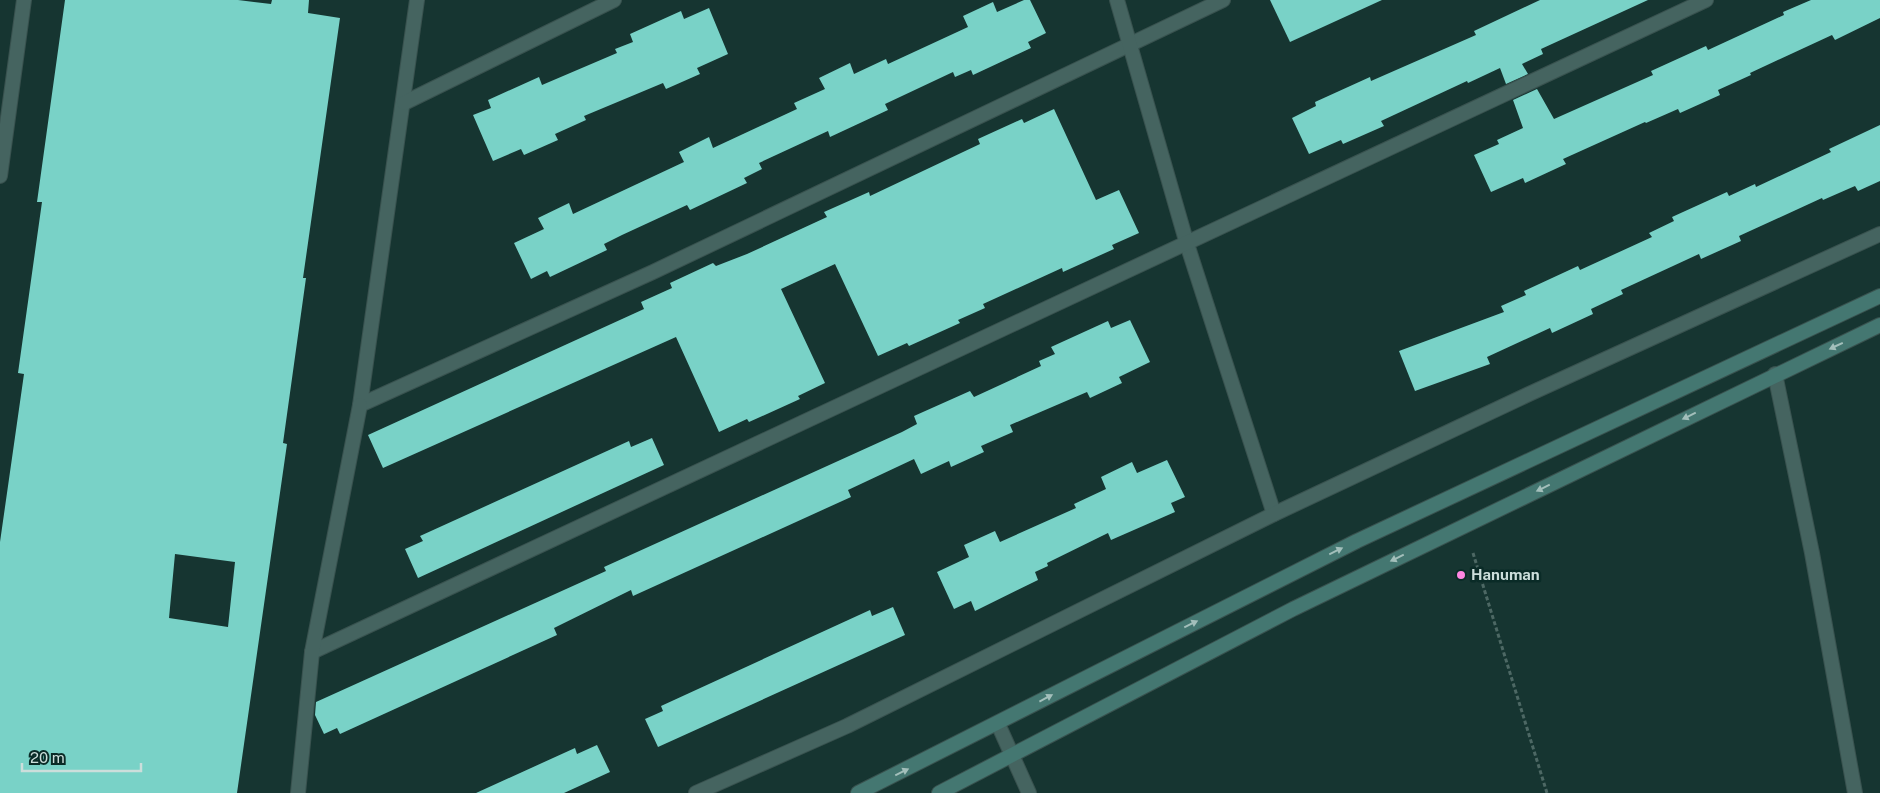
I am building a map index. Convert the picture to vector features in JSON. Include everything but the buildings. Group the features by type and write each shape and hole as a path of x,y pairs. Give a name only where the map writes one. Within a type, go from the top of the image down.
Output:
{"main road":[{"path":"858,793 1366,537 1880,296"},
{"path":"939,793 1284,613 1775,374 1880,325"}],"street":[{"path":"0,176 24,0"},
{"path":"298,793 312,652 360,405 417,0"},
{"path":"404,103 614,0"},
{"path":"1117,0 1187,244 1274,514"},
{"path":"360,405 653,272 1223,0"},
{"path":"312,652 1706,0"},
{"path":"696,793 847,726 1274,514 1529,394 1880,234"},
{"path":"1775,374 1812,553 1856,793"},
{"path":"998,724 1029,793"}],"path":[{"path":"1465,526 1547,793"}],"place":[{"name":"Hanuman","path":"1461,575"}]}
